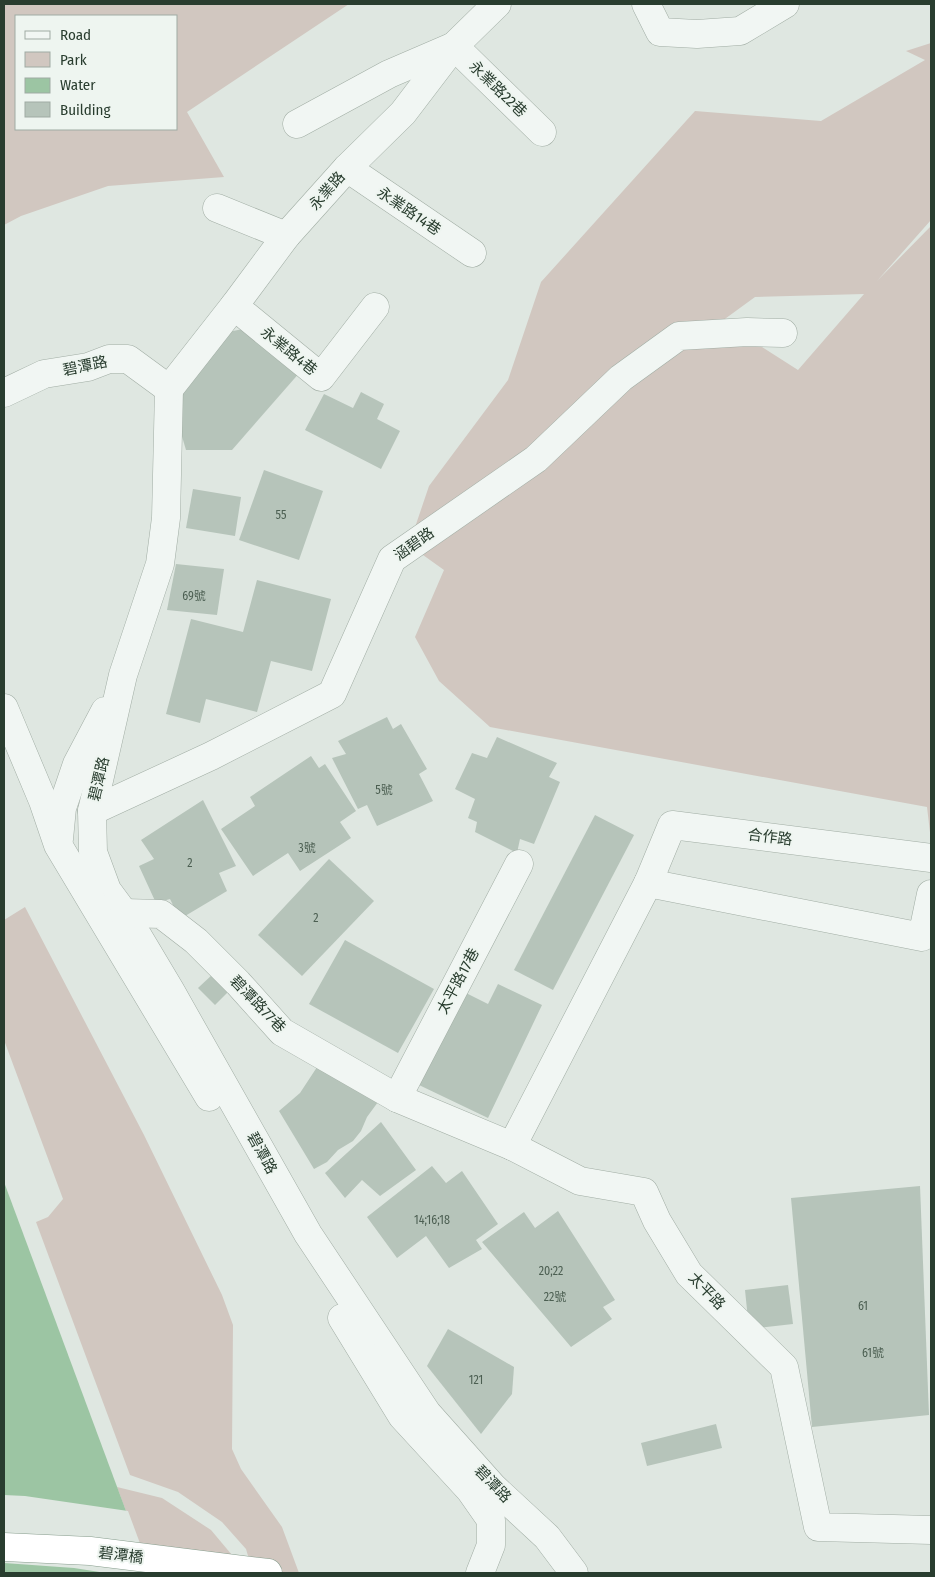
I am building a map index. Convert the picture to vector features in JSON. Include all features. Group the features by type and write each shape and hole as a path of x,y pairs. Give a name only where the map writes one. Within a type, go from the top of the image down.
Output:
{"highway":[{"name":"碧潭橋","path":"4,1547 90,1551 268,1573"}],"street":[{"name":"永業路","path":"169,389 286,236 346,168 403,113 454,46 497,4"},
{"path":"646,4 660,32 696,34 740,31 785,4"},
{"path":"297,124 390,74 454,46"},
{"name":"永業路22巷","path":"454,46 542,132"},
{"name":"永業路14巷","path":"346,168 472,253"},
{"path":"217,208 286,236"},
{"name":"永業路4巷","path":"234,306 321,377 375,307"},
{"name":"涵碧路","path":"92,811 211,756 332,694 392,559 536,459 621,378 679,336 747,332 783,333"},
{"name":"碧潭路","path":"4,393 44,374 88,367 109,360 128,359 169,389 166,518 160,564 123,675 92,811 92,852 107,890 124,913 170,990 308,1234 427,1413 493,1487 547,1537 574,1573"},
{"name":"碧潭路","path":"58,845 62,808 77,764 123,675"},
{"name":"碧潭路","path":"4,708 43,801 58,845 402,1416 470,1490 491,1520 491,1545 480,1573"},
{"name":"合作路","path":"512,1146 648,883 672,825 931,858"},
{"name":"太平路17巷","path":"397,1098 519,864"},
{"path":"648,883 922,937 931,894"},
{"name":"碧潭路77巷","path":"124,913 161,914 196,941 238,982 282,1032 397,1098"},
{"name":"太平路","path":"397,1098 512,1146 580,1181 644,1192 657,1221 689,1274 784,1367 818,1527 931,1530"}],"green space":[{"path":"4,4 349,4 187,112 224,177 108,186 21,216 4,225"},
{"path":"931,43 931,220 877,281 931,226 931,841 927,807 490,727 439,681 415,637 444,570 409,545 429,486 508,380 541,282 695,111 821,121 925,60 906,51","holes":["864,294 798,370 734,329 696,340 755,297"]},
{"path":"25,907 144,1135 222,1295 233,1325 232,1449 241,1469 282,1527 299,1573 253,1573 246,1549 222,1522 178,1492 130,1475 36,1222 48,1217 63,1199 4,1040 4,920"},
{"path":"117,1487 162,1498 211,1530 237,1561 239,1573 149,1573"}],"water":[{"path":"4,1182 149,1573 4,1573"}],"pier":[{"path":"4,1495 25,1496 128,1511 151,1573 106,1573 74,1568 4,1563"}],"building":[{"path":"248,328 301,371 232,450 186,450 171,399 218,334"},
{"path":"361,392 384,404 377,419 400,431 381,469 305,430 324,394 353,408"},
{"path":"264,470 323,491 299,560 239,540"},
{"path":"193,489 241,497 235,536 186,528"},
{"path":"176,564 224,569 217,615 167,610"},
{"path":"257,580 331,599 312,671 271,661 257,712 206,699 200,723 166,714 191,619 243,632"},
{"path":"387,717 393,729 401,724 427,769 419,774 433,801 377,826 367,805 358,809 332,758 346,754 338,741"},
{"path":"497,737 557,763 549,777 560,782 534,844 520,839 517,853 475,832 477,822 468,818 475,799 455,789 472,753 487,758"},
{"path":"311,756 319,768 325,764 356,811 340,822 351,838 300,871 288,853 253,876 221,829 255,806 250,797"},
{"path":"203,800 236,866 219,873 227,891 180,919 170,899 156,903 139,866 154,859 141,840"},
{"path":"595,815 634,835 553,990 514,970"},
{"path":"329,859 374,901 302,976 258,935"},
{"path":"345,940 434,989 398,1053 309,1004"},
{"path":"214,973 230,990 215,1005 198,988"},
{"path":"498,984 542,1005 488,1118 419,1085 464,992 488,1004"},
{"path":"323,1058 378,1102 353,1141 338,1150 327,1162 314,1169 279,1111 300,1093"},
{"path":"381,1122 416,1170 380,1196 362,1180 345,1198 325,1173"},
{"path":"432,1166 446,1183 462,1171 498,1224 476,1240 482,1249 449,1268 426,1236 397,1258 367,1217"},
{"path":"920,1186 929,1415 812,1427 791,1198"},
{"path":"558,1211 615,1300 603,1307 612,1319 571,1347 482,1242 524,1212 535,1228"},
{"path":"788,1285 793,1324 749,1329 745,1290"},
{"path":"448,1329 514,1367 512,1394 481,1434 427,1366"},
{"path":"716,1424 722,1448 647,1466 641,1443"}]}
